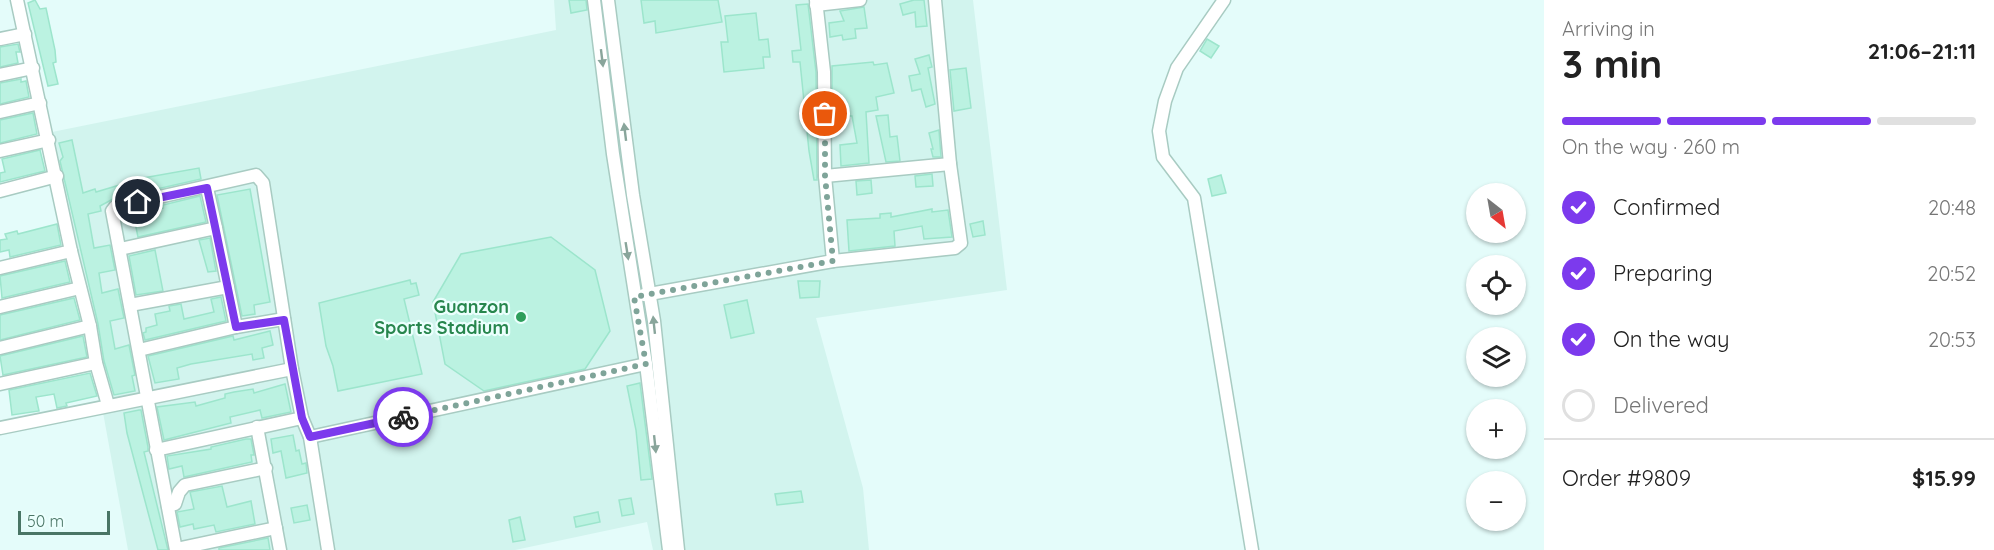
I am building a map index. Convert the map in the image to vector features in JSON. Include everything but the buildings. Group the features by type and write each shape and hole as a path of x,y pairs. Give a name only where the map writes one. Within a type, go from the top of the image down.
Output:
{"street":[{"path":"17,0 57,176 71,252 108,405"},
{"path":"594,0 634,297 668,504 678,550"},
{"path":"608,0 633,195 650,293 668,504 669,550"},
{"path":"833,261 825,176 824,72 816,2 860,0"},
{"path":"634,297 833,261 955,248 961,243 950,164 935,0"},
{"path":"1224,0 1177,68 1159,131 1163,157 1188,187 1196,203 1252,550"},
{"path":"0,39 25,34"},
{"path":"0,75 33,68"},
{"path":"0,111 40,103"},
{"path":"0,151 49,140"},
{"path":"825,176 950,164"},
{"path":"276,528 176,549 112,211 116,207 256,175 261,179 292,369 302,418 310,437 328,550"},
{"path":"0,191 57,176"},
{"path":"207,188 236,327"},
{"path":"120,249 216,228"},
{"path":"0,268 71,252"},
{"path":"130,305 228,287"},
{"path":"0,307 80,288"},
{"path":"139,350 236,327 284,320"},
{"path":"0,348 90,326"},
{"path":"0,384 96,363"},
{"path":"310,437 646,364"},
{"path":"0,428 292,369"},
{"path":"156,450 302,418"},
{"path":"257,427 280,550"},
{"path":"168,506 175,504 179,492 185,485 266,468"}],"shaded area":[{"path":"554,0 973,0 1007,290 816,318 863,488 869,550 653,550 647,522 515,550 128,550 52,132 556,30"}],"way so far":[{"path":"403,417 646,364 634,297 833,261 825,176 825,114"}],"place":[{"name":"Guanzon Sports Stadium","path":"521,317"}],"route":[{"path":"138,202 207,188 236,327 284,320 302,418 310,437 403,417"}]}
